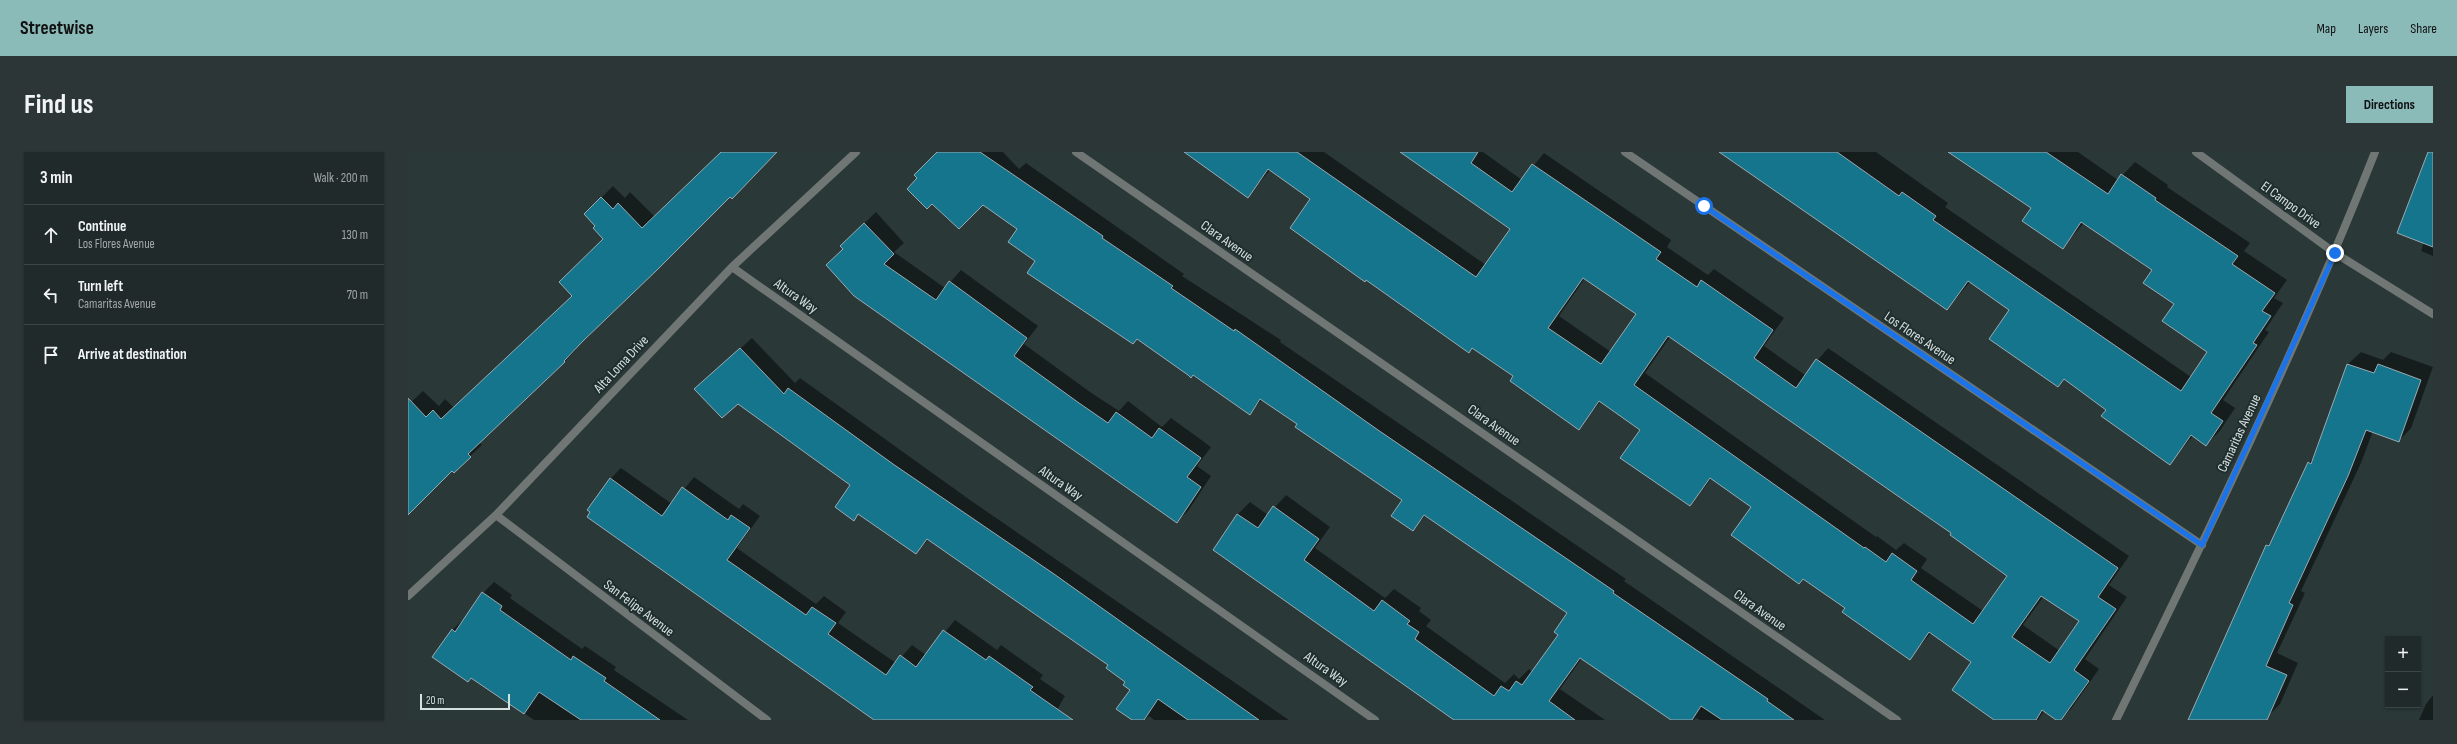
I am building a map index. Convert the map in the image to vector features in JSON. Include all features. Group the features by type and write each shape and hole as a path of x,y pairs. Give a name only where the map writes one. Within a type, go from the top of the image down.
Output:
{"street":[{"name":"Alta Loma Drive","path":"408,596 496,515 732,267 856,152"},
{"name":"Clara Avenue","path":"1076,152 1897,720"},
{"name":"Los Flores Avenue","path":"1625,152 2202,545"},
{"name":"El Campo Drive","path":"2196,152 2335,253 2433,314"},
{"name":"Camaritas Avenue","path":"2116,720 2202,545 2335,253 2376,152"},
{"name":"Altura Way","path":"732,267 1375,720"},
{"name":"San Felipe Avenue","path":"496,515 766,720"}],"building":[{"path":"721,152 777,152 732,199 730,197 583,341 564,361 565,362 468,454 471,457 454,473 452,471 408,515 408,398 426,417 433,410 441,419 572,296 559,282 603,239 593,228 595,226 584,214 601,197 613,209 618,203 642,228"},
{"path":"937,152 980,152 1103,236 1102,238 1173,286 1171,288 1234,331 1235,329 1378,430 1614,591 1613,593 1768,699 1767,701 1794,720 1722,720 1701,706 1692,720 1671,720 1580,658 1549,701 1575,720 1454,720 1213,550 1237,514 1258,528 1273,506 1319,539 1304,560 1374,611 1382,600 1410,621 1407,624 1419,632 1415,639 1494,696 1501,686 1509,691 1516,681 1522,685 1558,635 1554,632 1567,613 1424,515 1413,531 1391,516 1402,500 1295,427 1297,424 1260,399 1250,415 1193,375 1191,378 1137,339 1133,344 1027,273 1035,261 1008,242 1017,229 983,205 959,229 932,204 927,209 907,189 917,178 914,175"},
{"path":"1184,152 1297,152 1476,277 1510,229 1400,152 1478,152 1471,163 1512,192 1532,164 1661,252 1656,259 1697,287 1701,280 1773,330 1754,358 1796,388 1816,359 2118,568 2098,597 2116,609 2074,670 2089,681 2061,720 2056,720 2042,710 2036,720 1994,720 1952,690 1971,662 1929,632 1910,660 1842,612 1845,608 1803,579 1799,584 1731,535 1751,507 1710,478 1690,506 1620,458 1640,430 1599,401 1579,430 1510,381 1513,376 1472,348 1469,353 1366,280 1365,282 1290,228 1310,199 1268,169 1248,198","holes":["1583,278 1636,314 1601,364 1548,328","1668,336 1951,533 1950,535 2007,576 1973,624 1911,580 1917,571 1892,553 1886,562 1865,547 1864,548 1634,385","2041,596 2079,621 2050,663 2012,637"]},
{"path":"1719,152 1837,152 1899,196 1902,192 1936,216 1933,220 2181,391 2207,352 2162,321 2174,304 2143,283 2152,270 2081,222 2063,249 2022,221 2031,208 1948,152 2046,152 2108,194 2121,174 2156,198 2155,200 2238,256 2232,264 2275,293 2262,311 2271,316 2253,343 2257,345 2211,413 2223,421 2206,446 2191,435 2170,465 2101,416 2106,410 2064,379 2058,387 1989,339 2009,310 1968,281 1947,310"},
{"path":"2428,152 2433,152 2433,247 2397,233"},
{"path":"864,223 894,254 884,264 936,300 949,281 1027,338 1014,356 1079,403 1108,423 1116,412 1152,438 1159,428 1201,458 1187,477 1201,487 1177,523 854,296 826,265 843,249 840,246"},
{"path":"740,348 784,394 788,388 893,464 1054,574 1259,720 1188,720 1158,699 1144,720 1132,720 1116,709 1130,690 1123,685 1125,682 1106,668 1108,665 927,539 916,554 858,514 854,521 835,507 850,485 738,404 722,418 694,389"},
{"path":"2347,364 2374,373 2378,364 2421,380 2399,442 2366,430 2348,476 2289,603 2293,605 2266,666 2287,675 2267,720 2188,720 2266,545 2269,546 2308,462 2311,464"},
{"path":"610,478 662,516 682,487 728,520 731,515 750,528 727,560 806,615 812,607 836,623 828,634 886,675 900,655 916,667 943,630 986,660 989,656 1033,687 1030,690 1073,720 874,720 587,517 590,512 587,510"},
{"path":"482,592 502,606 500,610 571,660 573,656 606,678 604,681 660,720 581,720 539,692 524,714 471,678 468,682 432,657 452,629 455,632"}],"route":[{"path":"1704,206 2202,545 2335,253"}]}
